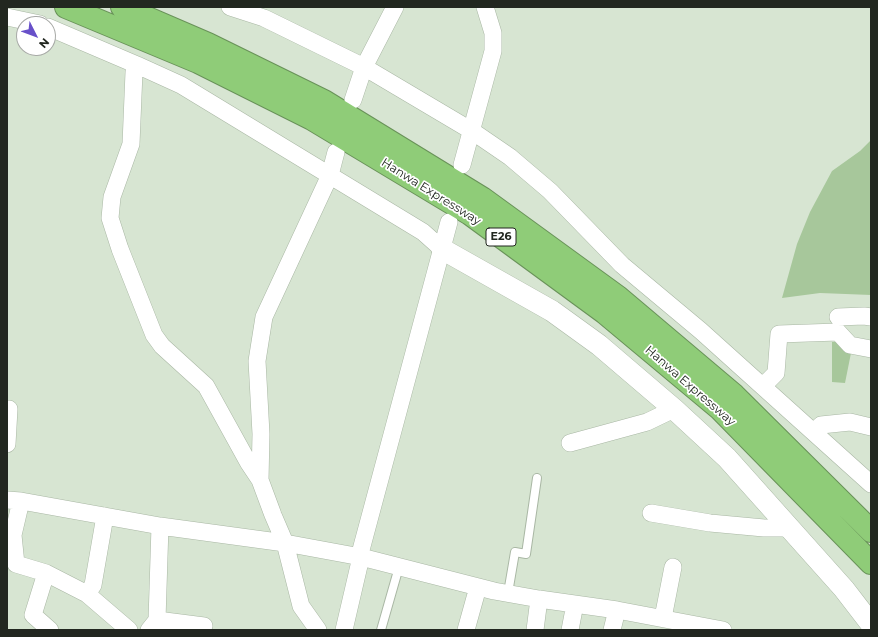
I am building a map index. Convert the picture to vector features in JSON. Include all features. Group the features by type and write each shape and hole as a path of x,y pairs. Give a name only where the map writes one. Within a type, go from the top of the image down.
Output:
{"highway":[{"name":"Hanwa Expressway","path":"66,7 198,62 312,119 470,214 605,313 720,409 871,563"},
{"name":"Hanwa Expressway","path":"122,7 208,44 324,101 482,198 618,297 734,395 871,531"}],"street":[{"path":"230,7 264,18 364,68 472,131 510,157 550,190 622,265 701,331 871,484"},
{"path":"353,100 364,68 395,7"},
{"path":"462,165 493,50 493,33 485,7"},
{"path":"56,30 181,85 422,232 442,249 552,311 599,345 674,409 727,458 844,589 871,624"},
{"path":"137,65 134,72 131,144 112,197 110,218 120,249 154,335 162,346 206,386 248,462 260,480 285,543 301,606 318,630"},
{"path":"260,480 261,434 257,361 264,317 330,175 336,152"},
{"path":"344,630 361,557 361,550 449,222"},
{"path":"763,386 776,373 779,334 838,317 864,316 871,318"},
{"path":"838,317 850,345 871,349"},
{"path":"7,444 9,409"},
{"path":"570,443 647,422 674,409"},
{"path":"814,432 821,425 850,422 871,427"},
{"path":"129,630 87,594 46,572 16,564 13,535 14,500 160,526 285,543 361,557 478,587 508,593 617,610 723,630"},
{"path":"87,594 93,585 105,516"},
{"path":"659,519 709,529 789,528"},
{"path":"160,526 153,625 204,626"},
{"path":"663,618 673,566"},
{"path":"46,572 33,615 50,630"},
{"path":"466,630 478,587"},
{"path":"535,630 539,599"},
{"path":"570,630 575,604"},
{"path":"612,630 617,610"}],"lane":[{"path":"508,593 515,552 526,554 537,478"},
{"path":"381,630 399,567"}],"green space":[{"path":"871,140 871,295 820,293 782,298 797,244 810,212 832,171 860,151"},
{"path":"832,342 838,342 846,352 851,353 845,383 832,382"}]}
